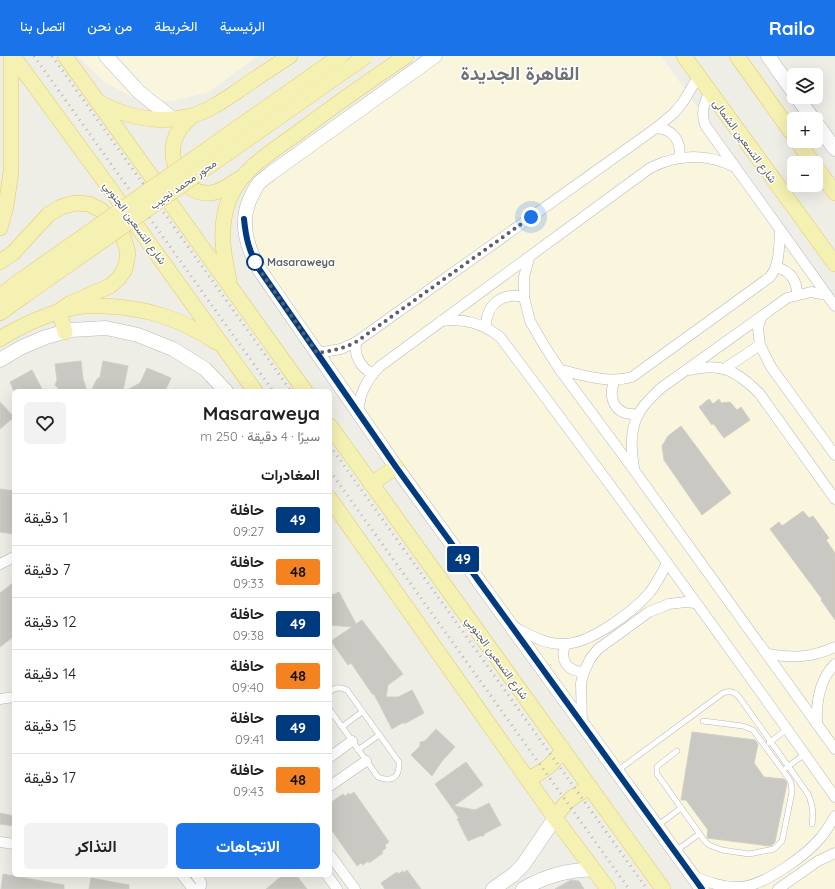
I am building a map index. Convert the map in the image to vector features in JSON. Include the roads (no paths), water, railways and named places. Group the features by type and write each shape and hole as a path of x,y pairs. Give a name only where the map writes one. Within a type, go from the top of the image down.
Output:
{"main road":[{"path":"0,228 6,206 11,172 12,56"},
{"name":"شارع التسعين الجنوبي","path":"12,56 254,389"},
{"path":"65,56 304,389"},
{"path":"97,102 117,112 154,120 192,116 217,104 290,56"},
{"name":"محور محمد نجيب","path":"0,313 21,289 340,56"},
{"name":"محور محمد نجيب","path":"0,296 21,289 366,56"},
{"path":"332,107 360,79 388,56"},
{"path":"192,116 181,127 174,141 172,156 182,179 192,188 202,193 213,193 242,178 259,162 332,107 406,56"},
{"name":"شارع التسعين الشمالى","path":"684,56 835,264"},
{"path":"737,56 787,126"},
{"path":"823,176 833,188"},
{"path":"232,288 225,264 222,231 225,212 229,200 242,178"},
{"path":"0,262 13,253 48,215 61,207 75,203 89,204 101,210 122,236 128,253 125,270 110,286 72,303 59,311"},
{"path":"0,339 42,317 59,311 85,306 125,306 165,315 201,332 225,348"},
{"path":"59,311 65,332"},
{"name":"شارع التسعين الجنوبي","path":"332,429 663,889"},
{"path":"371,484 396,467"},
{"path":"332,502 555,818 608,889"},
{"path":"528,779 548,767 558,757 563,749"},
{"path":"555,818 570,799 580,792 591,788"}],"street":[{"path":"106,56 139,92 173,119"},
{"path":"435,56 258,184 249,200 244,219 246,237 253,259 396,467 702,889"},
{"path":"768,56 787,83"},
{"path":"317,353 341,349 356,342 656,128 674,113 683,102 698,77"},
{"path":"710,93 703,109 705,125 835,306"},
{"path":"656,128 668,130 673,134 680,145 679,158"},
{"path":"823,133 835,149"},
{"path":"358,412 359,399 363,389 379,367 650,168 679,158 698,157 717,160 735,167"},
{"path":"560,370 602,379 615,380 632,377 766,282 776,267 780,230"},
{"path":"529,258 524,277 524,297 530,321 542,342 560,370 835,749"},
{"path":"776,267 786,271 793,279 797,289 797,294"},
{"path":"634,470 631,452 633,434 638,415 648,401 661,388 787,298 797,294 811,292 827,295"},
{"path":"486,327 487,316 492,306 496,302 512,295 524,297"},
{"path":"760,318 758,328 760,344 771,367 835,454"},
{"path":"441,321 470,321 486,327 500,337 667,563 835,797"},
{"path":"0,360 22,347 46,337 72,330 106,328 138,335 173,349 205,369 224,389"},
{"path":"356,342 356,353 360,363 373,374"},
{"path":"724,369 760,344"},
{"path":"686,370 704,366 717,367 732,372 747,381 759,393 835,499"},
{"path":"615,380 611,393 615,405 625,413 638,415"},
{"path":"0,564 12,558"},
{"path":"510,624 537,639 549,643 565,644 587,639 599,633 644,599 656,583 667,563"},
{"path":"582,724 581,683 590,659 598,649 648,612 677,603 696,603"},
{"path":"565,644 563,652 564,660 568,667 575,671 584,672"},
{"path":"767,654 802,657 814,655 835,647"},
{"path":"817,724 820,687 826,675 835,664"},
{"path":"0,699 12,697"},
{"path":"332,756 352,741"},
{"path":"332,785 366,761"},
{"path":"692,876 724,887 740,888 766,879 806,852 822,836 835,816"},
{"path":"493,889 523,865 555,818"},
{"path":"0,842 12,844"},
{"path":"778,889 818,861 835,853"},
{"path":"332,858 355,889"},
{"path":"522,889 564,871 593,869"},
{"path":"184,877 193,889"},
{"path":"197,877 201,882 201,886 198,889"},
{"path":"328,877 337,889"}],"lane":[{"path":"332,691 337,688 347,690 399,762 397,775 391,779 385,780 378,777 332,713"},
{"path":"616,772 727,692 736,694 808,794 812,803 814,814 812,824"},
{"path":"342,727 362,712"},
{"path":"677,751 657,767 657,774 704,840 715,848 745,854 757,854 778,847 782,842 792,792 791,783 757,734 748,727 703,720"},
{"path":"765,746 787,730"},
{"path":"358,750 379,735"},
{"path":"783,770 805,754"},
{"path":"656,826 681,808"},
{"path":"675,851 700,834"}],"railway":[{"path":"34,56 272,389"},
{"path":"52,56 290,389"},
{"path":"332,449 647,889"},
{"path":"332,474 629,889"}],"place":[{"name":"Masaraweya","path":"255,262"}],"district":[{"name":"القاهرة الجديدة","path":"520,73"}]}
